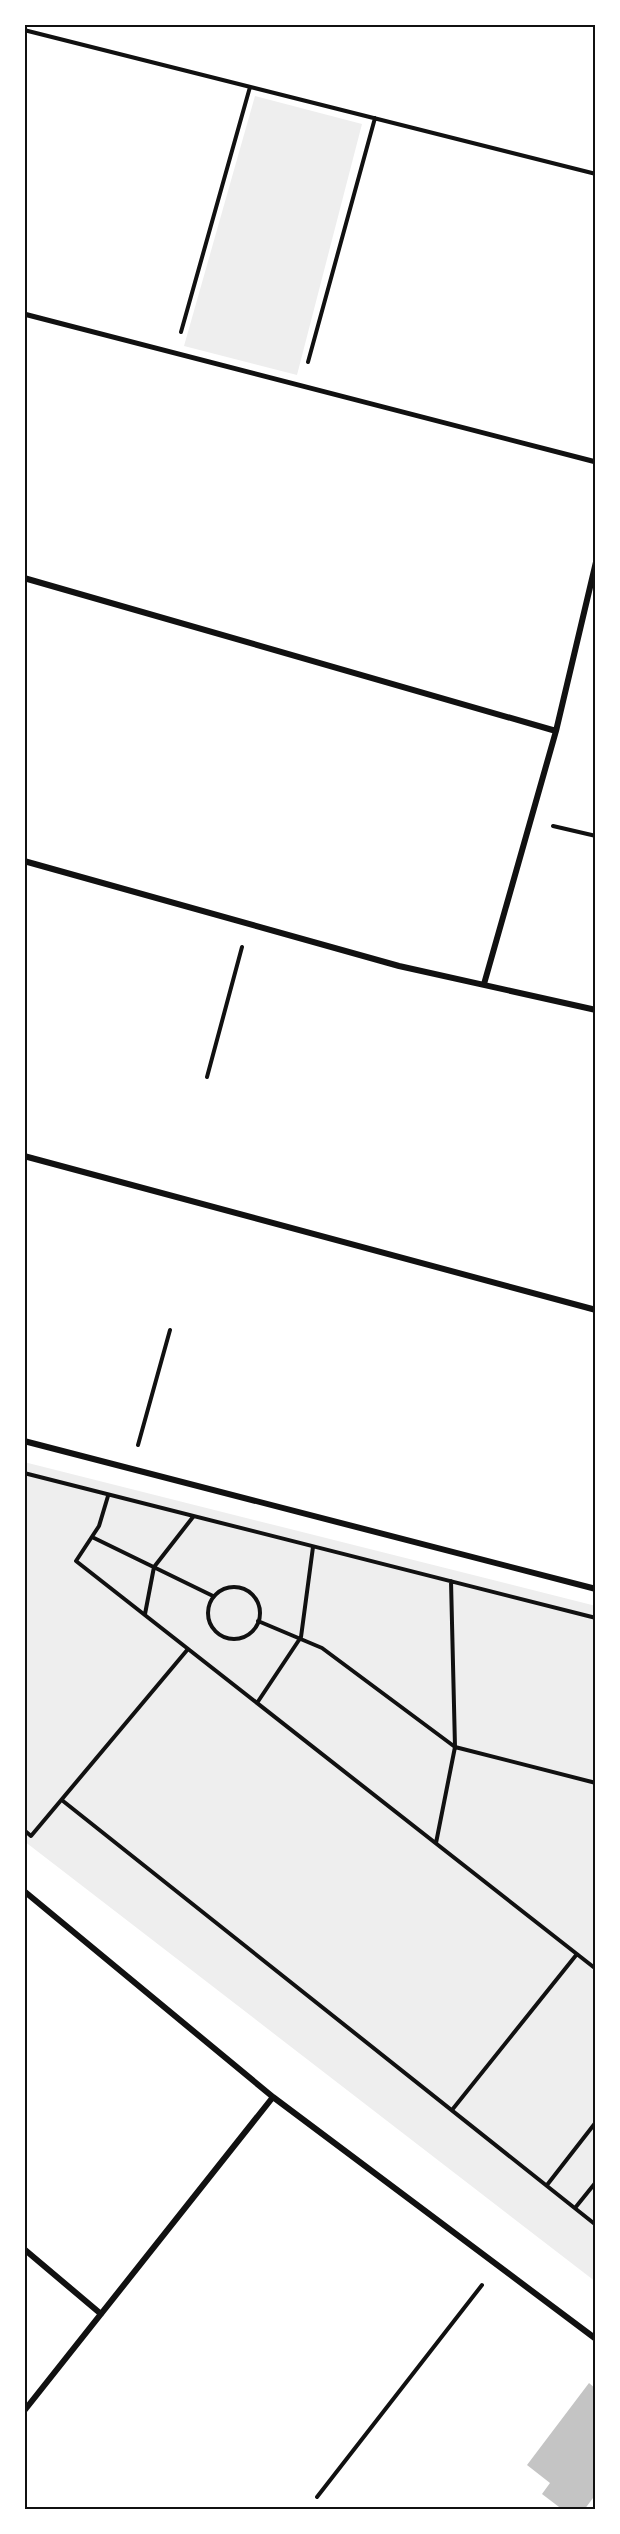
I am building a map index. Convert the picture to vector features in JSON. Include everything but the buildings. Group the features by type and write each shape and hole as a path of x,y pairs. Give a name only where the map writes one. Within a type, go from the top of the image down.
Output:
{"street":[{"path":"24,314 596,462"},
{"path":"484,984 556,731 596,562"},
{"path":"24,578 556,731"},
{"path":"24,861 399,966 596,1010"},
{"path":"24,1156 596,1310"},
{"path":"24,1441 596,1589"},
{"path":"24,1891 273,2097 596,2339"},
{"path":"24,2411 273,2097"},
{"path":"24,2249 101,2314"}],"path":[{"path":"24,30 596,174"},
{"path":"175,353 250,87"},
{"path":"302,386 375,118"},
{"path":"530,821 596,836"},
{"path":"207,1077 248,923"},
{"path":"132,1469 170,1330"},
{"path":"24,1473 596,1618"},
{"path":"108,1496 99,1526 76,1561 596,1969"},
{"path":"145,1615 154,1567 193,1517"},
{"path":"92,1537 213,1596"},
{"path":"258,1703 301,1637 313,1547"},
{"path":"436,1843 455,1748 452,1581"},
{"path":"235,1586 246,1590 255,1598 259,1609 258,1621 252,1632 241,1638 229,1638 218,1633 211,1625 208,1616 213,1596 223,1589 235,1586"},
{"path":"258,1621 301,1637 322,1648 455,1748 596,1783"},
{"path":"24,1830 31,1836 63,1801 188,1649"},
{"path":"63,1801 596,2225"},
{"path":"452,2110 577,1954"},
{"path":"547,2185 596,2122"},
{"path":"575,2208 596,2181"},
{"path":"317,2497 498,2264"}],"shaded area":[{"path":"255,96 362,124 297,375 184,346"},
{"path":"24,1462 596,1606 596,2282 24,1841"}]}
